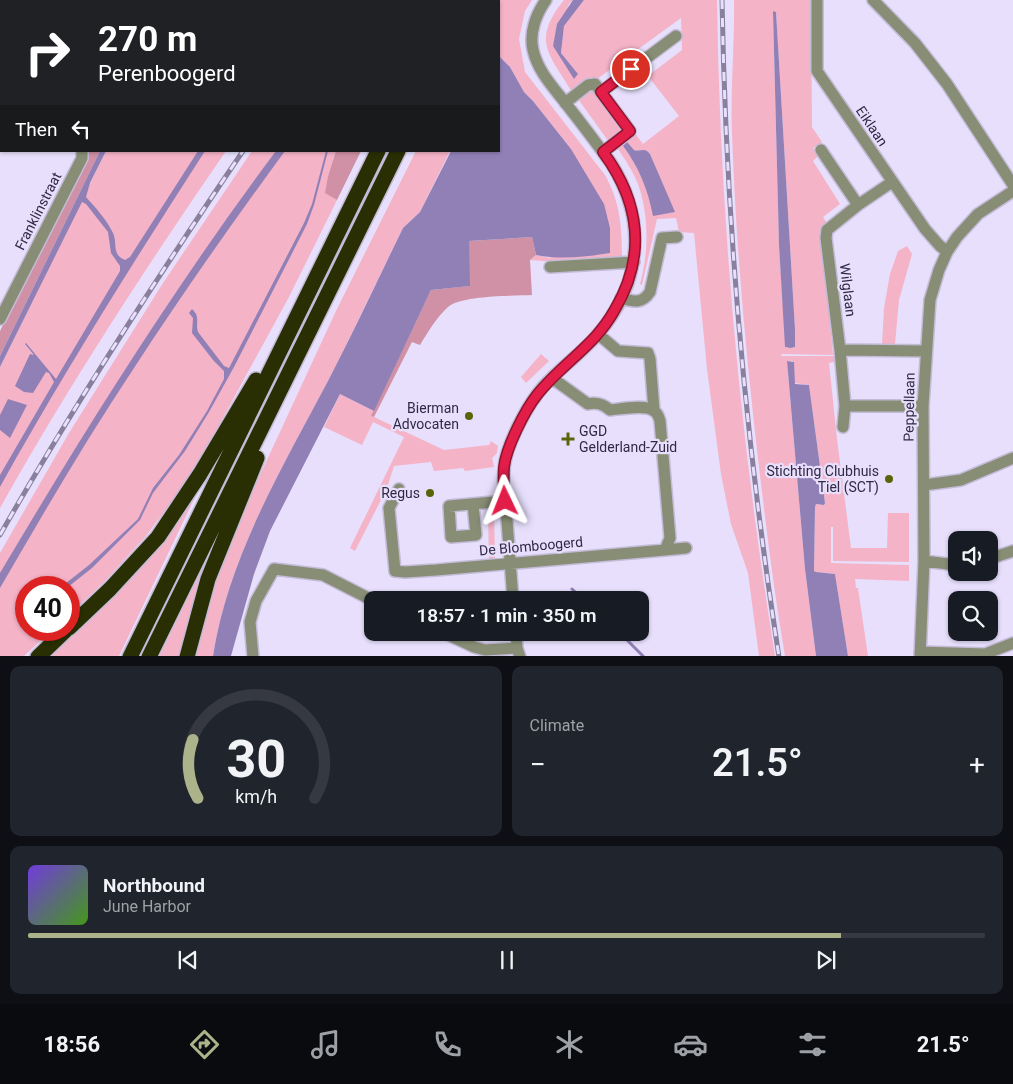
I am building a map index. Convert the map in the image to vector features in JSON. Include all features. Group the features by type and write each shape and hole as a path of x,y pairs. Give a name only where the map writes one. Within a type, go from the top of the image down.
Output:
{"highway":[{"path":"130,656 378,152"},
{"path":"149,656 398,152"},
{"path":"80,617 110,589 158,537 200,474 307,296"},
{"path":"187,656 208,579 302,345"},
{"path":"38,656 54,641"}],"street":[{"path":"513,591 504,468 510,447 533,400 552,378 598,334 622,298 634,262 635,232 628,195 621,179 538,66 533,50 532,37 535,21 546,0"},
{"name":"Eiklaan","path":"817,0 817,71 925,229 947,252"},
{"path":"873,0 916,43 947,84 1013,185"},
{"path":"601,92 676,36"},
{"path":"566,103 588,85 595,84 630,131 603,152"},
{"path":"821,150 858,205"},
{"name":"Franklinstraat","path":"0,319 82,158 82,152"},
{"name":"Wilglaan","path":"843,427 845,406 826,238 827,230 858,205 892,182"},
{"name":"Peppellaan","path":"920,654 924,562 923,406 925,351 930,300 938,270 947,252 964,229 978,214 1013,191"},
{"path":"622,298 636,302 648,296 662,238 677,237"},
{"path":"550,267 634,262"},
{"path":"598,334 618,352 648,353 650,359 654,410 660,421 670,538 666,548"},
{"path":"840,350 925,351"},
{"path":"552,378 588,404 595,402 605,405 610,410 646,407 654,410"},
{"path":"845,406 923,406"},
{"path":"924,485 961,480 1013,458"},
{"name":"De Blomboogerd","path":"399,489 389,508 395,571 405,572 511,564 666,548 686,548"},
{"path":"473,504 505,501"},
{"path":"998,557 1013,551"},
{"path":"924,562 948,564"},
{"path":"253,656 250,622 256,601 274,569 323,575 364,596"},
{"path":"461,641 484,653 517,654 516,641"},
{"path":"920,654 985,654 1013,643"}],"shaded area":[{"path":"500,0 532,0 525,11 519,39 525,72 605,175 617,205 622,257 558,262 530,260 536,255 550,258 571,149 524,92 510,67 500,57"},
{"path":"564,0 573,0 569,4 553,46 578,74 561,53 564,26 584,0 717,0 722,165 734,329 752,493 775,656 759,656 748,573 731,524 721,474 707,369 694,233 679,232 676,218 657,219 642,285 640,284 646,246 646,221 642,196 636,179 616,146 634,132 643,144 679,116 648,76 682,50 681,18 597,79 572,92 556,67 547,47 548,26","holes":["627,143 634,150 648,151 650,154 674,212 653,215 642,179 634,162 623,146"]},
{"path":"573,0 584,0 564,26 561,53 578,74 574,79 553,46 557,24"},
{"path":"734,0 811,0 812,127 822,142 813,148 818,156 813,161 840,204 823,217 827,223 821,228 833,355 782,354 781,356 834,356 834,362 829,363 851,548 887,548 888,513 909,513 909,562 833,561 833,527 831,527 831,563 909,565 909,581 855,579 868,656 848,656 835,574 814,571 815,507 816,504 824,505 825,503 809,385 794,383 793,361 787,361 805,569 816,656 785,656 761,484 739,265 732,116","holes":["773,11 776,12 795,329 795,347 786,348 779,245"]},
{"path":"773,11 776,12 795,329 795,347 790,348 785,347 779,245"},
{"path":"500,57 510,67 524,92 571,149 604,204 610,228 610,253 573,257 536,255 532,237 469,241 470,286 431,290 374,411 340,394 270,531 254,574 231,656 213,656 220,620 231,584 259,514 338,362 403,228 420,212 450,152 500,152"},
{"path":"593,88 620,126 619,135 609,142 578,99"},
{"path":"627,142 634,150 645,150 650,154 675,212 653,216 642,179 634,162 623,146"},
{"path":"86,152 100,152 0,356 0,331"},
{"path":"100,152 106,152 90,183 86,197 108,223 113,233 116,252 125,260 130,257 197,152 204,152 100,317 0,487 0,475 54,382 49,373 46,372 33,393 24,392 15,386 30,354 34,355 25,344 56,379 120,271 120,266 111,253 108,232 86,204 82,202 0,367 0,356"},
{"path":"106,152 225,152 109,327 53,417 0,508 0,367"},
{"path":"251,152 336,152 328,176 326,193 337,200 289,297 184,485 146,536 104,582 80,605 80,576 15,576 15,641 40,641 24,656 0,656 0,553 69,433 163,283"},
{"path":"275,152 284,152 227,231 116,395 0,588 0,573 98,411 202,254"},
{"path":"326,152 328,152 307,224 209,412 185,451 153,493 140,520 92,568 80,578 75,576 138,519 153,488 179,455 207,411 224,379 224,371 192,333 193,318 189,313 192,309 195,312 198,332 224,366 229,368 312,204"},
{"path":"336,152 361,152 337,200 325,193"},
{"path":"416,152 450,152 420,212 403,228 336,365 258,516 243,550 231,585 220,620 213,656 193,656 209,596 235,529 336,311"},
{"path":"532,237 536,255 530,260 532,295 476,298 464,300 448,307 436,320 420,345 412,342 374,417 371,416 431,290 469,286 469,241"},
{"path":"907,246 912,254 899,300 895,344 882,344 884,308 890,274 898,251"},
{"path":"541,354 549,361 526,383 521,377"},
{"path":"787,361 794,362 795,384 809,385 825,503 824,505 816,504 815,507 814,571 835,574 848,656 816,656 805,569"},
{"path":"340,394 374,411 372,416 444,450 489,445 491,441 498,446 497,453 492,458 494,467 465,471 463,468 434,471 431,462 394,466 387,488 355,551 350,548 404,437 373,422 362,445 324,427"},
{"path":"8,399 27,405 10,438 0,430 0,415"},
{"path":"208,470 119,656 44,656 57,641 80,641 80,615"},
{"path":"494,511 495,559 489,560 488,512"},
{"path":"227,518 182,656 159,656"}],"waterway":[{"path":"628,641 643,656"}],"railway":[{"path":"722,0 728,165 739,329 756,493 779,656"},
{"path":"0,535 118,340 242,152"}],"place":[{"name":"Bierman Advocaten","path":"469,416"},
{"name":"GGD Gelderland-Zuid","path":"568,439"},
{"name":"Stichting Clubhuis Tiel (SCT)","path":"889,479"},
{"name":"Regus","path":"430,493"}],"route":[{"path":"505,501 504,468 506,457 524,416 543,387 576,357 608,321 622,298 634,262 635,232 628,195 621,179 603,152 630,131 601,92 631,69"}]}
